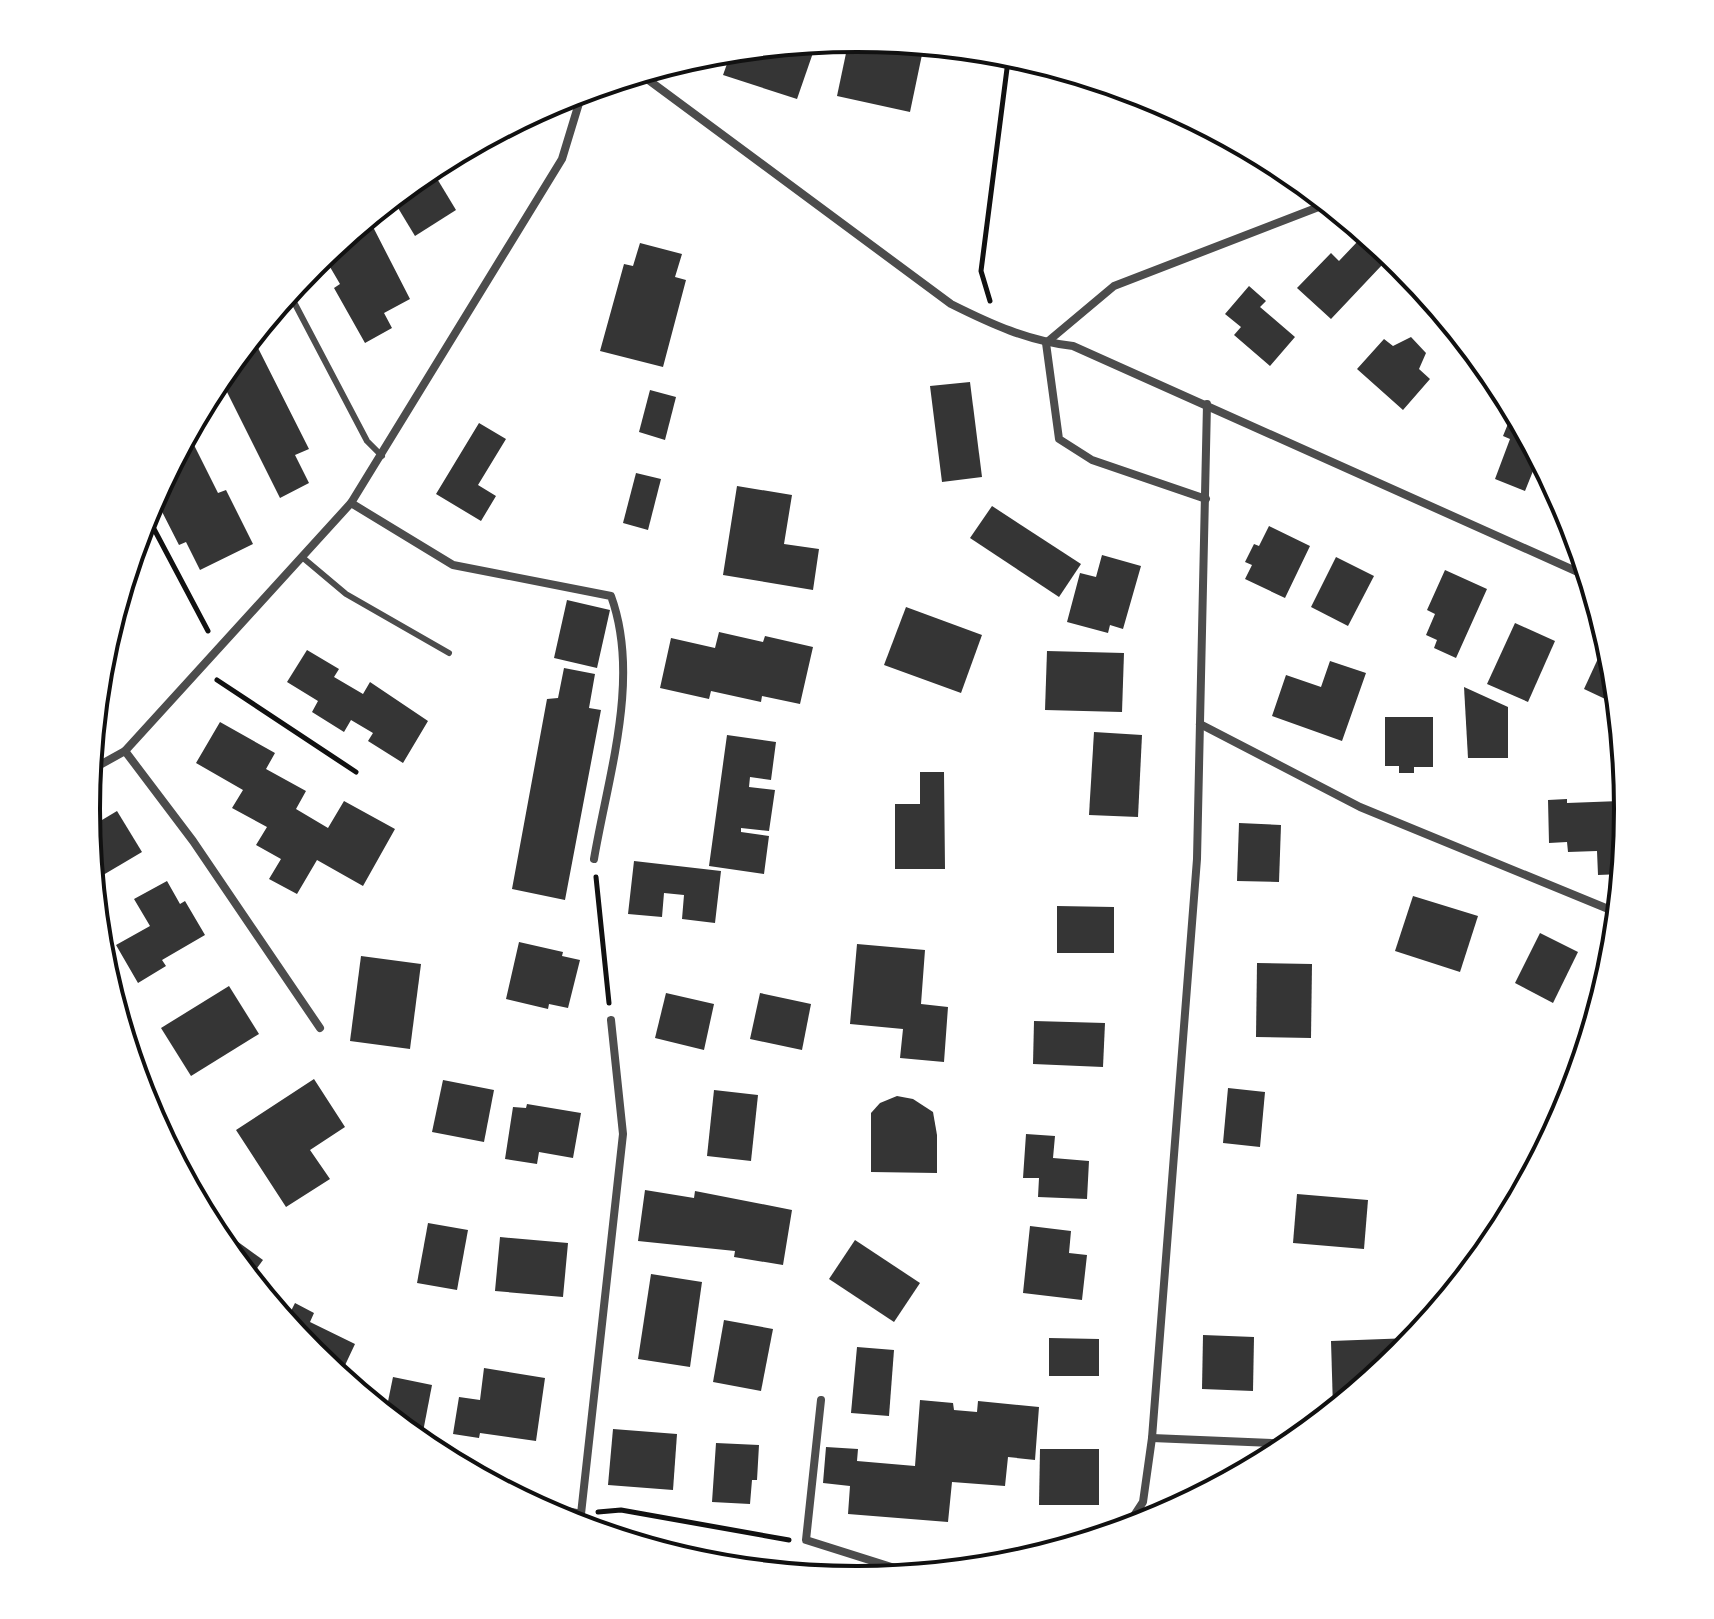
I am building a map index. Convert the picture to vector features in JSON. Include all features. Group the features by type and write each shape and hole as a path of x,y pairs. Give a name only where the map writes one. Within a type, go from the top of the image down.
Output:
{"street":[{"path":"650,81 951,304 998,327 1046,343 1073,346 1576,571"},
{"path":"101,764 125,751 351,503 562,159 578,106"},
{"path":"1046,343 1114,286 1316,208"},
{"path":"1046,343 1059,439 1092,460 1206,499"},
{"path":"1136,1513 1143,1502 1152,1438 1197,859 1207,404"},
{"path":"351,503 453,565 611,596 622,627 622,699 594,859"},
{"path":"1200,724 1360,807 1608,909"},
{"path":"125,751 193,841 320,1028"},
{"path":"581,1514 623,1134 611,1020"},
{"path":"821,1400 806,1540 888,1566"},
{"path":"1152,1438 1272,1443"}],"lane":[{"path":"295,304 367,441 382,456"},
{"path":"302,557 346,594 449,653"}],"path":[{"path":"998,327 981,271 1007,67"},
{"path":"154,529 218,649"},
{"path":"200,669 356,772"},
{"path":"594,859 611,1020"},
{"path":"581,1514 621,1510 784,1541 806,1540"}],"building":[{"path":"846,52 922,55 910,112 837,96"},
{"path":"813,54 797,99 723,75 727,64"},
{"path":"437,179 456,210 415,236 398,208"},
{"path":"373,228 410,299 384,313 392,328 365,343 334,288 340,284 330,266"},
{"path":"1358,241 1382,265 1331,319 1297,288 1331,253 1339,261"},
{"path":"640,243 682,254 675,277 686,280 663,367 600,351 624,264 633,266"},
{"path":"1249,286 1266,301 1260,307 1295,337 1270,366 1234,335 1241,327 1225,314"},
{"path":"1411,337 1426,353 1419,369 1430,379 1403,410 1357,369 1384,339 1393,346"},
{"path":"257,346 309,449 295,455 309,483 280,498 226,390"},
{"path":"970,382 982,477 942,482 930,386"},
{"path":"650,390 676,397 665,440 639,432"},
{"path":"479,423 506,439 478,485 496,496 481,521 436,494"},
{"path":"1508,423 1534,470 1525,491 1495,479 1510,439 1503,436"},
{"path":"194,445 218,493 226,490 253,544 200,570 186,542 179,545 161,510"},
{"path":"636,473 661,479 648,530 623,523"},
{"path":"737,486 792,495 784,544 819,549 813,590 723,575"},
{"path":"992,506 1081,564 1059,597 970,538"},
{"path":"1269,526 1310,546 1285,598 1245,579 1252,565 1245,562 1254,544 1259,546"},
{"path":"1102,555 1141,566 1123,629 1110,625 1108,633 1067,622 1080,573 1096,577"},
{"path":"1336,557 1374,576 1348,626 1311,607"},
{"path":"1445,570 1487,589 1456,658 1434,648 1437,640 1426,635 1435,614 1427,610"},
{"path":"567,600 610,610 597,668 554,658"},
{"path":"906,607 982,635 961,693 884,665"},
{"path":"1515,623 1555,641 1528,702 1487,684"},
{"path":"719,632 763,642 765,636 813,647 800,704 762,696 761,702 711,691 709,699 660,688 671,638 715,648"},
{"path":"307,650 339,669 334,677 363,694 370,682 428,721 403,763 368,741 373,733 351,720 344,732 312,712 318,701 287,682"},
{"path":"1047,651 1124,653 1122,712 1045,710"},
{"path":"1599,657 1606,699 1584,689"},
{"path":"1330,661 1366,673 1342,741 1272,716 1286,675 1321,687"},
{"path":"564,668 595,674 589,708 601,710 565,900 512,889 547,699 558,698"},
{"path":"1464,687 1508,707 1508,758 1468,758"},
{"path":"1385,717 1433,717 1433,767 1414,767 1414,773 1399,773 1399,766 1385,766"},
{"path":"220,722 275,753 266,769 306,791 296,809 328,828 344,801 395,829 363,886 317,860 297,894 269,879 281,859 256,845 267,827 232,808 243,790 196,763"},
{"path":"1094,732 1142,735 1138,817 1089,815"},
{"path":"727,735 776,742 771,780 750,777 749,787 775,790 769,831 741,828 741,832 769,836 764,874 709,866"},
{"path":"920,772 944,772 945,869 895,869 895,804 920,804"},
{"path":"1567,799 1567,803 1614,801 1611,874 1598,875 1597,851 1568,852 1567,842 1549,843 1548,800"},
{"path":"117,811 142,852 103,875 101,859 100,821"},
{"path":"1239,823 1281,825 1279,882 1237,881"},
{"path":"634,861 721,871 715,923 682,919 684,895 664,893 662,917 628,914"},
{"path":"167,881 180,904 185,901 205,935 162,960 166,966 138,983 116,945 150,926 134,899"},
{"path":"1413,896 1478,916 1460,972 1395,951"},
{"path":"1057,906 1114,907 1114,953 1057,953"},
{"path":"1540,933 1578,952 1553,1003 1515,983"},
{"path":"519,942 563,952 562,956 580,960 568,1008 549,1004 548,1009 506,999"},
{"path":"857,944 925,950 921,1004 948,1007 944,1062 900,1058 903,1029 850,1024"},
{"path":"361,956 421,964 410,1049 350,1041"},
{"path":"1257,963 1312,964 1311,1038 1256,1037"},
{"path":"229,986 259,1034 191,1076 161,1028"},
{"path":"666,993 714,1004 704,1050 655,1038"},
{"path":"760,993 811,1004 802,1050 750,1039"},
{"path":"1034,1021 1105,1023 1103,1067 1033,1064"},
{"path":"314,1079 345,1127 310,1150 330,1179 286,1207 236,1130"},
{"path":"443,1080 494,1090 484,1142 432,1132"},
{"path":"1228,1088 1265,1092 1260,1147 1223,1143"},
{"path":"714,1090 758,1095 751,1161 707,1156"},
{"path":"897,1096 913,1099 933,1112 937,1135 937,1173 871,1172 871,1113 880,1103"},
{"path":"527,1104 581,1113 573,1158 539,1152 537,1164 505,1159 513,1107 526,1108"},
{"path":"1026,1134 1055,1136 1053,1158 1089,1161 1087,1199 1038,1197 1039,1178 1023,1178"},
{"path":"645,1190 694,1198 695,1191 792,1210 783,1265 734,1257 735,1251 638,1241"},
{"path":"1297,1194 1368,1200 1364,1249 1293,1243"},
{"path":"428,1223 468,1230 457,1290 417,1283"},
{"path":"1030,1226 1071,1231 1069,1253 1087,1255 1082,1300 1023,1293"},
{"path":"500,1237 568,1243 563,1297 495,1291"},
{"path":"234,1239 263,1260 255,1270"},
{"path":"855,1240 920,1283 894,1322 829,1279"},
{"path":"651,1274 702,1282 690,1367 638,1359"},
{"path":"295,1303 314,1313 310,1322 355,1344 344,1367 321,1345 290,1312"},
{"path":"724,1320 773,1329 761,1391 713,1382"},
{"path":"1203,1335 1254,1337 1253,1391 1202,1389"},
{"path":"1049,1338 1099,1339 1099,1376 1049,1376"},
{"path":"1399,1338 1333,1398 1331,1341"},
{"path":"857,1347 894,1350 889,1416 851,1413"},
{"path":"484,1368 545,1378 536,1441 480,1433 479,1438 453,1434 459,1397 480,1400"},
{"path":"393,1377 432,1385 423,1430 388,1403"},
{"path":"920,1400 953,1403 954,1410 977,1412 978,1401 1039,1407 1035,1460 1008,1457 1005,1486 952,1482 948,1522 848,1514 850,1486 823,1483 826,1447 858,1449 857,1461 915,1466"},
{"path":"613,1429 677,1434 673,1490 608,1485"},
{"path":"716,1443 759,1445 757,1480 752,1480 750,1504 712,1502"},
{"path":"1040,1449 1099,1449 1099,1505 1039,1505"}]}
